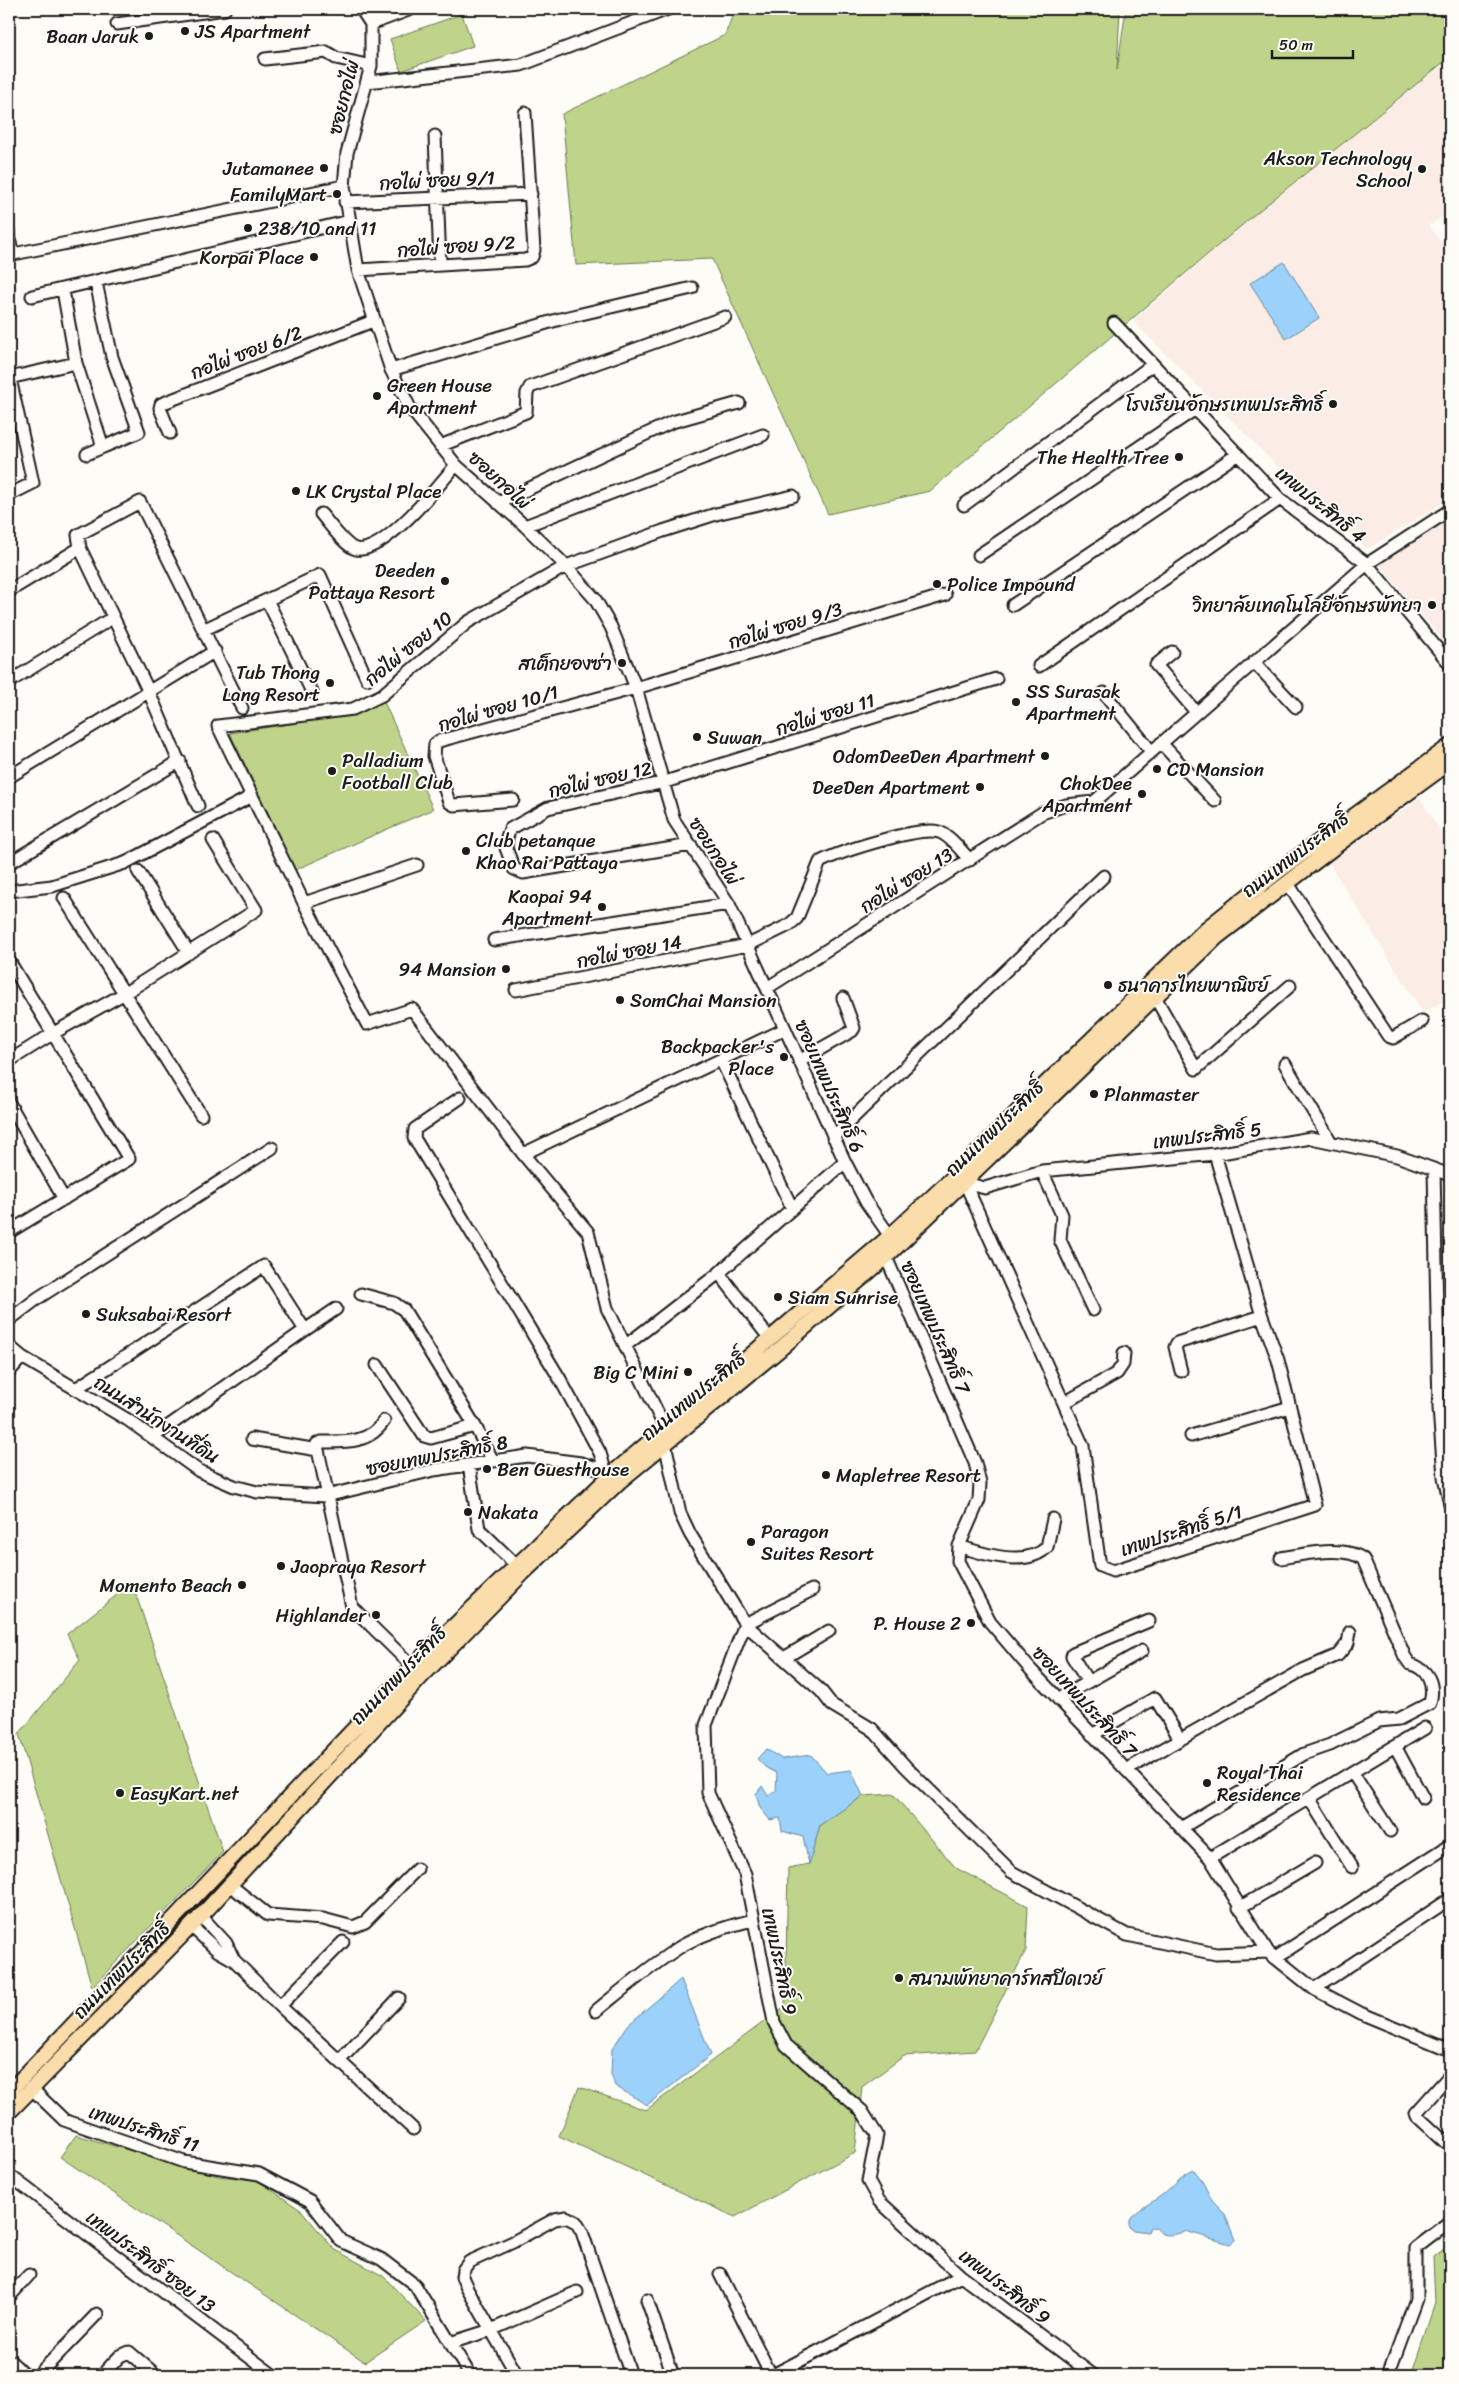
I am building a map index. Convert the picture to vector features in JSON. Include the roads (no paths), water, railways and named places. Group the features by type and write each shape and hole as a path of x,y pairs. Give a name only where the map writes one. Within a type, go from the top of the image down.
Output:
{"main road":[{"name":"ถนนเทพประสิทธิ์","path":"9,2092 413,1667 516,1565 613,1474 890,1236 958,1173 1034,1095 1206,929 1280,870 1450,746"},
{"name":"ถนนเทพประสิทธิ์","path":"9,2112 196,1921 422,1676 523,1574 613,1474 665,1443 780,1349 886,1257 965,1183 1155,996 1217,938 1288,882 1450,762"},
{"path":"886,1257 890,1236"}],"street":[{"path":"117,24 225,9"},
{"path":"361,9 371,24 411,9"},
{"path":"367,82 520,65 668,9"},
{"name":"ซอยกอไผ่","path":"371,24 371,66 347,152 344,186 358,270 373,321 391,370 410,408 456,465 525,526 566,566 595,599 611,627 636,688 665,782 674,820 730,904 748,945"},
{"path":"265,59 326,52 336,58 371,66"},
{"name":"กอไผ่ ซอย 9/2","path":"358,270 525,260 532,257 534,250 526,113"},
{"path":"435,136 439,198 440,264"},
{"path":"9,233 11,255 344,186"},
{"name":"กอไผ่ ซอย 9/1","path":"346,202 531,194"},
{"path":"32,296 350,221"},
{"path":"87,454 139,432 112,357 97,288"},
{"path":"391,370 560,319 692,288"},
{"path":"64,296 76,363 104,447"},
{"path":"440,446 526,412 526,393 530,387 726,317"},
{"name":"กอไผ่ ซอย 6/2","path":"170,433 160,408 161,404 373,321"},
{"name":"เทพประสิทธิ์ 4","path":"1114,323 1194,410 1280,498 1366,564 1450,664"},
{"path":"9,495 33,483 9,376 76,363"},
{"path":"964,505 1152,365"},
{"path":"498,503 672,422 739,403"},
{"path":"979,556 1194,410"},
{"path":"525,526 763,435"},
{"path":"1013,605 1238,454"},
{"path":"321,514 348,545 356,549 368,548 381,541 416,511 456,465"},
{"path":"566,566 662,531 716,514 793,496"},
{"path":"1038,666 1280,498"},
{"path":"198,806 180,761 80,548 78,535 140,502 205,629 242,708"},
{"name":"กอไผ่ ซอย 13","path":"767,988 1042,813 1066,805 1094,802 1366,564 1450,510"},
{"path":"9,591 80,548"},
{"name":"กอไผ่ ซอย 10","path":"252,796 218,726 353,709 382,695 468,622 566,566"},
{"path":"205,629 268,602 320,575 367,679"},
{"name":"กอไผ่ ซอย 9/3","path":"636,688 945,595"},
{"path":"268,602 312,692"},
{"path":"9,682 112,618"},
{"path":"9,777 215,651"},
{"path":"1172,652 1156,665 1196,712"},
{"path":"1254,662 1296,708"},
{"name":"กอไผ่ ซอย 11","path":"665,782 996,679"},
{"name":"กอไผ่ ซอย 10/1","path":"513,800 454,805 449,802 434,756 435,744 439,741 636,688"},
{"path":"1104,692 1151,751"},
{"path":"1161,743 1215,801"},
{"path":"9,864 180,761"},
{"name":"กอไผ่ ซอย 12","path":"665,782 562,804 522,820 510,829 507,837 506,848 514,869 523,873 691,845"},
{"path":"9,892 52,886 125,863 252,796 304,903 367,1024 412,1009 523,1154 588,1232 607,1308 665,1428"},
{"name":"กอไผ่ ซอย 14","path":"516,990 748,945 790,925 797,918 820,862 897,837 932,831 947,836 970,860"},
{"path":"9,1061 52,1034 125,993 256,910 213,840"},
{"path":"304,903 418,865"},
{"path":"138,871 188,953"},
{"path":"833,1137 1104,876"},
{"path":"1288,882 1388,1036 1392,1038 1422,1021"},
{"path":"64,898 202,1115"},
{"path":"494,940 730,904"},
{"name":"ซอยเทพประสิทธิ์ 6","path":"748,945 845,1162 866,1202 890,1236"},
{"path":"9,1232 129,1159 10,966"},
{"path":"1155,996 1196,1069 1290,986"},
{"path":"799,1061 852,1031 854,1028 843,998"},
{"path":"523,1154 785,1029"},
{"path":"721,1060 792,1208"},
{"path":"1285,1064 1331,1142"},
{"path":"460,1098 415,1129 414,1138 555,1371 613,1474"},
{"path":"9,1103 64,1199"},
{"name":"เทพประสิทธิ์ 5","path":"965,1183 985,1188 1042,1171 1215,1154 1311,1138 1397,1156 1450,1176"},
{"path":"9,1320 272,1148"},
{"name":"เทพประสิทธิ์ 5/1","path":"965,1183 1083,1446 1100,1566 1113,1571 1315,1505 1278,1360 1262,1316 1215,1154"},
{"path":"625,1346 719,1273 845,1162"},
{"path":"1434,1169 1440,1408 1444,1477 1450,1505"},
{"path":"1042,1171 1062,1215 1060,1240 1093,1310"},
{"name":"ซอยเทพประสิทธิ์ 7","path":"886,1257 975,1463 980,1483 979,1500 959,1546 958,1561 990,1622 1058,1699 1210,1858 1239,1908 1272,1955 1314,1989 1360,2013 1450,2050"},
{"path":"77,1388 264,1266 305,1330"},
{"path":"719,1273 770,1339"},
{"path":"361,1294 394,1303 404,1310 475,1426 493,1461"},
{"path":"153,1437 336,1309"},
{"path":"1181,1371 1175,1347 1177,1344 1262,1316"},
{"name":"ถนนสำนักงานที่ดิน","path":"9,1346 22,1357 77,1388 153,1437 199,1471 234,1486 257,1492 326,1496"},
{"path":"1064,1403 1117,1373 1121,1369 1124,1353"},
{"path":"9,1372 22,1357"},
{"path":"377,1365 424,1436 431,1438 475,1426"},
{"path":"1191,1436 1290,1408"},
{"path":"384,1421 375,1432 362,1439 351,1442 321,1442 317,1444 326,1496 352,1607 413,1667"},
{"path":"252,1439 318,1450"},
{"path":"665,1443 680,1513 746,1624 821,1691 832,1705 872,1729 906,1767 1012,1872 1127,1935 1216,1954 1272,1955 1450,1846"},
{"name":"ซอยเทพประสิทธิ์ 8","path":"326,1496 434,1470 527,1456 581,1463 613,1474"},
{"path":"469,1465 479,1529 516,1565"},
{"path":"959,1546 1007,1558 1030,1556 1047,1547 1053,1518"},
{"path":"1181,1828 1304,1754 1330,1745 1378,1721 1399,1719 1430,1703 1433,1693 1429,1677 1420,1666 1410,1664 1405,1657 1363,1560 1358,1556 1346,1553 1311,1552 1281,1558"},
{"path":"746,1624 812,1590"},
{"path":"1088,1682 1072,1656 1074,1653 1149,1621"},
{"name":"เทพประสิทธิ์ 9","path":"746,1624 706,1725 708,1793 745,1874 774,2022 786,2046 862,2111 877,2135 868,2181 879,2201 962,2276 1093,2375"},
{"path":"784,1658 829,1631"},
{"path":"1126,1770 1303,1670 1338,1656 1348,1643 1350,1632"},
{"path":"1058,1699 1142,1651"},
{"path":"1092,1734 1155,1698 1180,1739"},
{"path":"1210,1858 1425,1728"},
{"path":"1395,1746 1422,1798"},
{"path":"1352,1772 1390,1831"},
{"path":"1309,1798 1352,1867"},
{"path":"1239,1908 1315,1863"},
{"path":"230,1885 268,1916 322,1919 353,1927 365,1922 417,1869"},
{"path":"1314,1989 1450,1899"},
{"path":"596,2011 639,1976 681,1946 721,1928 753,1920"},
{"path":"196,1921 226,1943 234,1960 280,2006 413,2129"},
{"path":"280,2006 343,1942"},
{"path":"339,2060 399,1998"},
{"path":"1445,2142 1416,2113 1450,2075"},
{"name":"เทพประสิทธิ์ 11","path":"31,2088 64,2120 184,2162 259,2174 310,2202 340,2241 381,2258 415,2285 470,2375"},
{"name":"เทพประสิทธิ์ ซอย 13","path":"9,2175 273,2375"},
{"path":"517,2375 467,2288 462,2277 463,2270 469,2262 513,2242 554,2219 566,2217 576,2222 582,2232 631,2375"},
{"path":"1388,2375 1416,2299 1416,2248 1450,2222"},
{"path":"720,2274 775,2375 962,2276"},
{"path":"9,2297 29,2275"},
{"path":"450,2343 491,2330 577,2292"},
{"path":"647,2300 673,2375"},
{"path":"38,2375 97,2314"},
{"path":"102,2375 120,2356 129,2352 156,2375"},
{"path":"9,2360 25,2375"}],"water":[{"path":"1284,262 1319,318 1286,339 1250,283"},
{"path":"766,1749 782,1759 811,1755 827,1773 851,1770 863,1796 820,1825 809,1864 803,1837 782,1831 780,1818 770,1820 760,1808 756,1794 762,1786 768,1796 776,1791 777,1773 765,1767 757,1759"},
{"path":"681,1979 711,2055 647,2105 615,2086 611,2074 612,2049 628,2025"},
{"path":"1194,2170 1213,2202 1225,2214 1235,2240 1230,2244 1185,2231 1166,2235 1154,2227 1150,2227 1148,2232 1133,2230 1129,2227 1129,2219 1133,2215"}],"place":[{"name":"JS Apartment","path":"185,31"},
{"name":"Baan Jaruk","path":"149,36"},
{"name":"Jutamanee","path":"324,168"},
{"name":"Akson Technology School","path":"1422,169"},
{"name":"FamilyMart","path":"337,194"},
{"name":"238/10 and 11","path":"248,228"},
{"name":"Korpai Place","path":"314,257"},
{"name":"Green House Apartment","path":"377,396"},
{"name":"โรงเรียนอักษรเทพประสิทธิ์","path":"1333,404"},
{"name":"The Health Tree","path":"1179,457"},
{"name":"LK Crystal Place","path":"296,491"},
{"name":"Deeden Pattaya Resort","path":"445,581"},
{"name":"Police Impound","path":"937,584"},
{"name":"วิทยาลัยเทคโนโลยีอักษรพัทยา","path":"1432,605"},
{"name":"สเต็กยองซ่า","path":"622,663"},
{"name":"Tub Thong Lang Resort","path":"330,683"},
{"name":"SS Surasak Apartment","path":"1016,702"},
{"name":"Suwan","path":"697,737"},
{"name":"OdomDeeDen Apartment","path":"1045,756"},
{"name":"CD Mansion","path":"1157,769"},
{"name":"Palladium Football Club","path":"332,771"},
{"name":"DeeDen Apartment","path":"980,787"},
{"name":"ChokDee Apartment","path":"1142,794"},
{"name":"Club petanque Khao Rai Pattaya","path":"466,851"},
{"name":"Kaopai 94 Apartment","path":"602,907"},
{"name":"94 Mansion","path":"506,969"},
{"name":"ธนาคารไทยพาณิชย์","path":"1108,985"},
{"name":"SomChai Mansion","path":"620,1000"},
{"name":"Backpacker's Place","path":"784,1057"},
{"name":"Planmaster","path":"1094,1094"},
{"name":"Siam Sunrise","path":"778,1297"},
{"name":"Suksabai Resort","path":"86,1314"},
{"name":"Big C Mini","path":"688,1372"},
{"name":"Ben Guesthouse","path":"487,1469"},
{"name":"Mapletree Resort","path":"826,1475"},
{"name":"Nakata","path":"468,1512"},
{"name":"Paragon Suites Resort","path":"751,1542"},
{"name":"Jaopraya Resort","path":"281,1566"},
{"name":"Momento Beach","path":"242,1585"},
{"name":"Highlander","path":"376,1615"},
{"name":"P. House 2","path":"971,1623"},
{"name":"Royal Thai Residence","path":"1207,1783"},
{"name":"EasyKart.net","path":"120,1793"},
{"name":"สนามพัทยาคาร์ทสปีดเวย์","path":"899,1978"}]}
